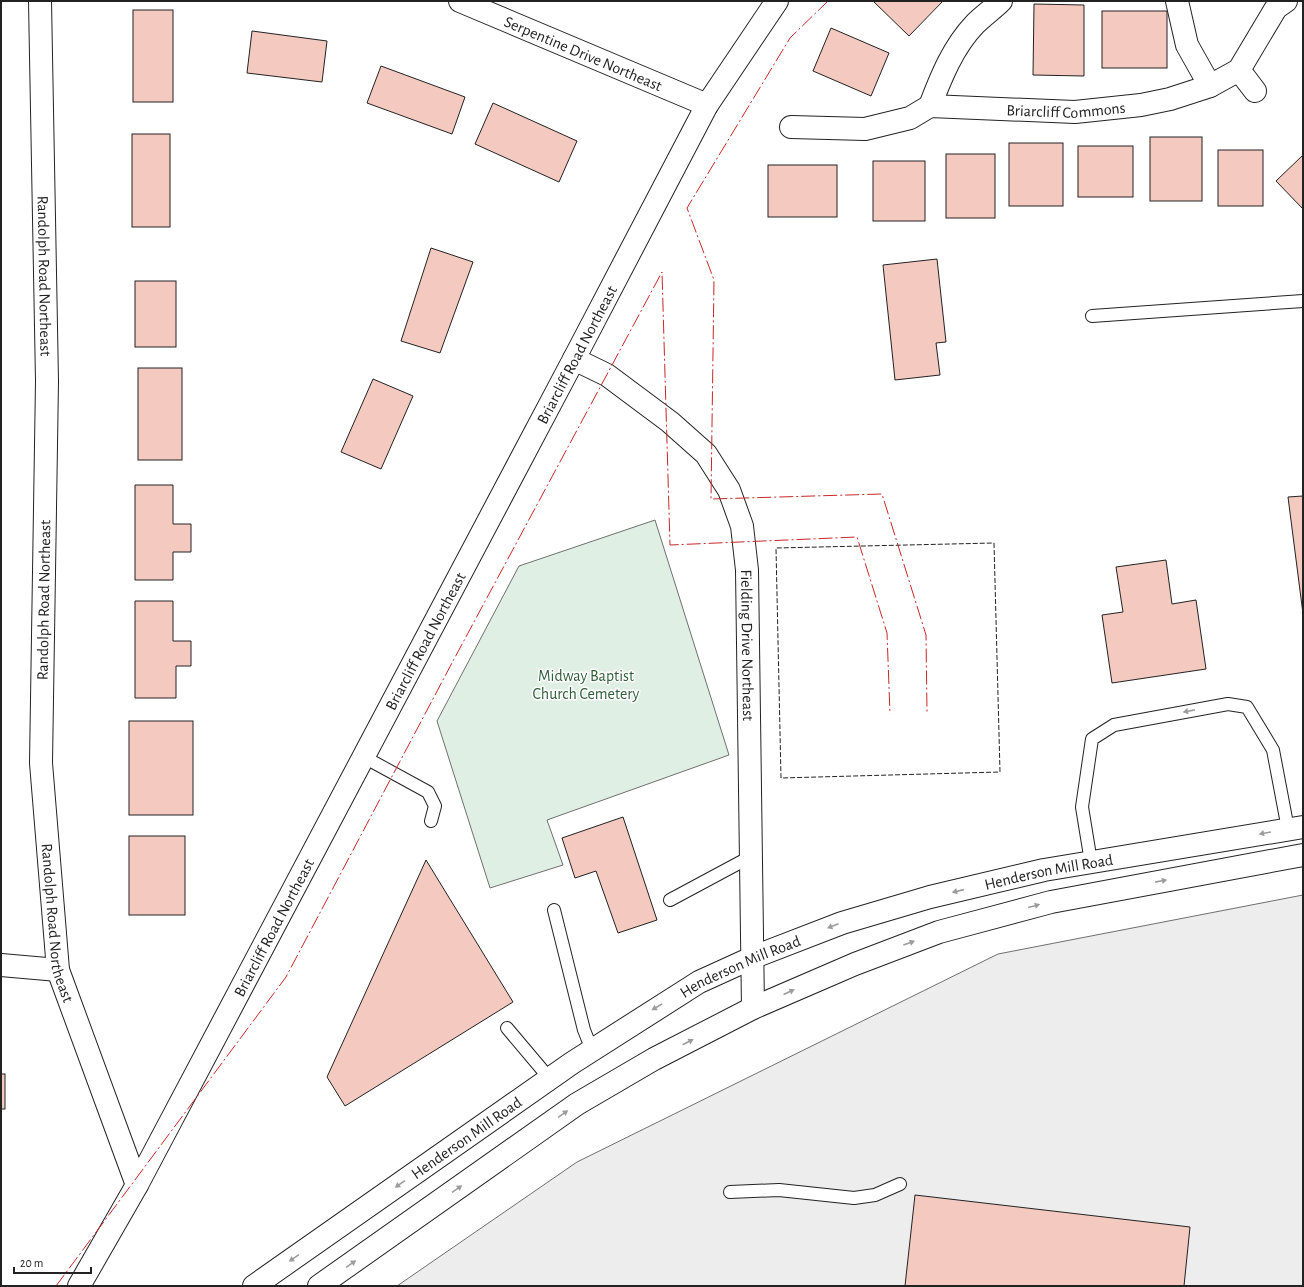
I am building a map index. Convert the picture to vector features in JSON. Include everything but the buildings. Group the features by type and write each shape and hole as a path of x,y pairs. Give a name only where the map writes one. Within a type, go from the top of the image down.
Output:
{"street":[{"name":"Randolph Road Northeast","path":"40,1 47,381 41,763 58,970 137,1185"},
{"name":"Serpentine Drive Northeast","path":"460,1 707,105"},
{"name":"Briarcliff Road Northeast","path":"79,1286 137,1185 707,105 777,1"},
{"path":"791,127 866,129 910,118 930,106 942,74 958,47 975,25 1001,1"},
{"path":"1177,1 1187,45 1210,86"},
{"path":"1256,91 1239,70 1276,8 1286,1"},
{"name":"Briarcliff Commons","path":"930,106 1075,112 1141,105 1170,99 1210,86 1239,70"},
{"name":"Fielding Drive Northeast","path":"574,359 607,375 670,422 706,454 728,490 742,526 747,570 754,957 753,1008"},
{"name":"Henderson Mill Road","path":"254,1286 592,1050 699,982 754,957 842,923 930,897 1044,870 1296,828"},
{"name":"Henderson Mill Road","path":"319,1286 577,1104 654,1059 753,1008 855,964 947,930 1051,902 1303,854"},
{"path":"1,964 58,970"}],"lane":[{"path":"1092,316 1303,301"},
{"path":"1091,862 1082,807 1092,738 1114,725 1228,704 1247,707 1273,750 1296,828"},
{"path":"364,757 428,792 434,806 431,822"},
{"path":"670,900 752,856"},
{"path":"554,910 584,1030 592,1050"},
{"path":"507,1028 550,1079"},
{"path":"730,1192 779,1190 854,1198 875,1195 900,1184"}],"green space":[{"name":"Midway Baptist Church Cemetery","path":"655,520 729,755 547,820 563,865 490,888 437,721 519,566"}],"shaded area":[{"path":"1303,895 1303,1286 397,1286 577,1162 998,954"}],"fence":[{"path":"994,543 1000,772 781,778 776,548 994,543"}],"power":[{"path":"828,1 790,38 687,208 714,280 711,499 882,494 926,635 927,712"},
{"path":"56,1286 286,977 453,661 662,272 670,545 857,537 887,633 890,714"}]}
